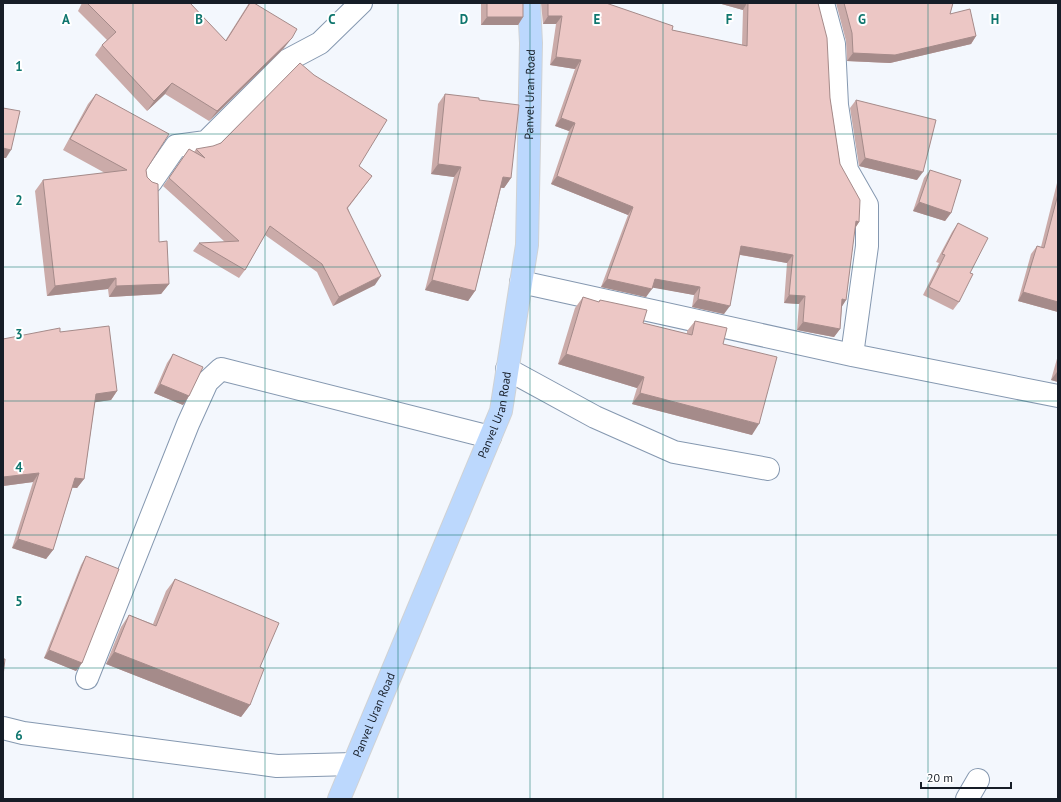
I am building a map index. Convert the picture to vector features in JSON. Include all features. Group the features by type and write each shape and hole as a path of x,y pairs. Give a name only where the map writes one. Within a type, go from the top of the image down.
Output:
{"main road":[{"name":"Panvel Uran Road","path":"339,799 501,411 527,246 531,43 529,3"}],"street":[{"path":"151,182 176,146 206,142 288,60 320,43 361,3"},
{"path":"823,3 834,44 838,105 847,170 867,205 867,246 852,355"},
{"path":"521,282 852,355 1058,396"},
{"path":"87,678 188,424 207,382 221,369 490,437"},
{"path":"507,369 595,417 674,452 768,469"},
{"path":"3,728 31,734 277,766 353,764"},
{"path":"967,799 978,780"}],"building":[{"path":"87,3 190,3 226,41 250,3 254,3 297,29 292,38 217,111 172,83 154,101 102,45 116,32"},
{"path":"487,3 523,3 523,17 487,17"},
{"path":"548,3 606,3 673,26 672,30 747,46 748,3 818,3 827,38 830,98 840,164 860,200 859,222 856,221 846,300 842,299 840,329 803,322 805,296 789,295 793,255 741,246 730,306 698,299 700,287 655,279 652,289 607,279 633,207 557,176 575,123 561,118 581,60 556,57 562,16 548,16"},
{"path":"844,3 953,3 950,14 970,9 976,36 895,55 853,53 852,33"},
{"path":"300,63 314,75 387,120 359,166 372,176 347,208 381,276 339,297 322,264 270,226 245,270 199,243 239,241 169,178 189,149 205,158 196,149 221,143"},
{"path":"96,94 169,134 146,170 147,177 152,182 158,184 159,242 167,241 169,284 116,286 116,278 55,286 43,180 127,170 70,139"},
{"path":"445,94 519,105 511,178 503,177 475,291 432,280 461,167 438,164"},
{"path":"856,100 936,120 923,172 865,158"},
{"path":"3,108 20,111 11,150 3,148"},
{"path":"930,170 961,180 951,213 919,202"},
{"path":"1058,194 1058,302 1023,292 1037,246 1044,248"},
{"path":"958,223 988,238 970,273 973,274 959,302 929,287 945,255 942,254"},
{"path":"583,297 599,302 600,300 647,310 643,323 692,335 695,321 727,328 723,344 777,357 759,424 640,393 644,377 566,354"},
{"path":"109,326 117,391 96,394 84,479 75,478 53,550 18,539 39,473 3,477 3,339 60,328 60,332"},
{"path":"173,354 203,367 189,396 160,384"},
{"path":"86,556 119,569 82,663 49,650"},
{"path":"175,579 279,623 260,667 264,669 250,705 114,652 129,615 156,626"},
{"path":"3,659 5,659 3,676"}]}
